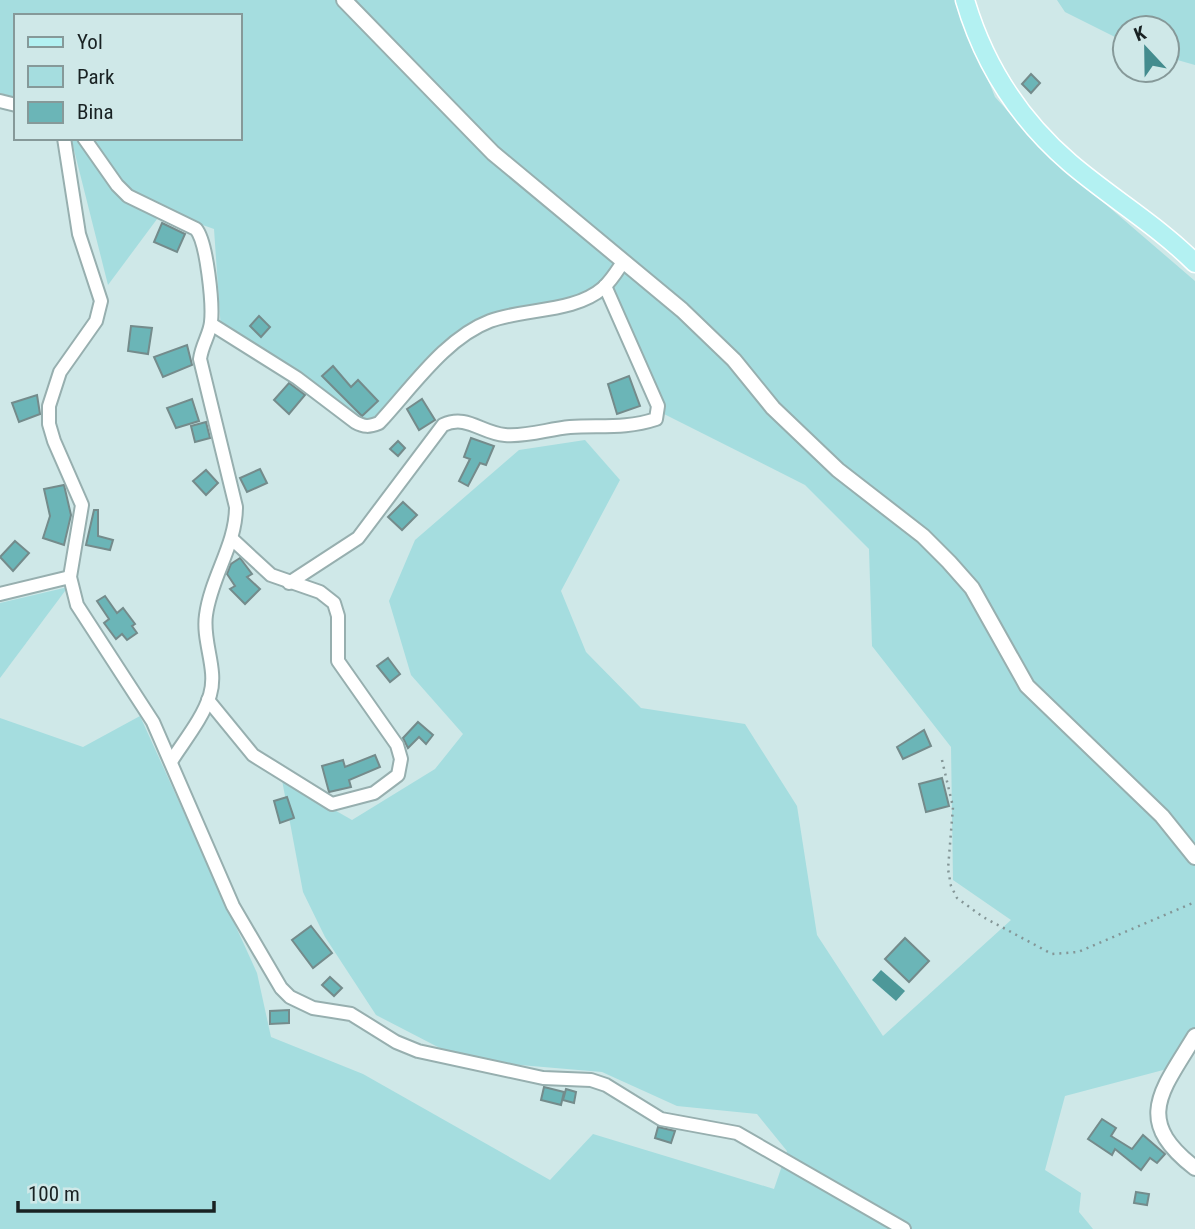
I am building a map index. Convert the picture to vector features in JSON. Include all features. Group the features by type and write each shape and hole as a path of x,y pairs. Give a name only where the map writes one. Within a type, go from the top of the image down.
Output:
{"main road":[{"path":"965,0 989,63 1015,106 1040,135 1072,164 1174,242 1195,263"}],"street":[{"path":"344,0 493,153 682,310 734,360 774,408 838,470 923,536 949,562 972,588 1027,686 1162,816 1195,857"},
{"path":"64,140 79,234 101,301 96,321 60,372 49,406 49,424 54,441 82,505 69,578 77,605 117,661 172,760 233,906 270,971 290,997 313,1008 351,1014 396,1042 418,1052 543,1078 591,1080 606,1084 661,1119 737,1133 904,1229"},
{"path":"85,140 128,196 196,229 201,235 211,324 202,344 200,359 236,507 232,539 221,560 206,617 212,674 208,700 172,760"},
{"path":"211,324 297,378 364,427 379,423 444,353 477,328 490,321 573,302 605,286 624,262"},
{"path":"289,583 358,538 443,425 453,420 467,420 491,433 506,435 571,427 626,427 656,419 658,406 605,286"},
{"path":"208,700 239,742 253,755 332,804 374,793 398,775 401,759 397,745 338,661 338,616 334,603 320,592 271,575 232,539"},
{"path":"0,594 69,578"},
{"path":"1195,1036 1170,1077 1157,1114 1166,1142 1195,1168"}],"path":[{"path":"942,760 953,807 948,869 951,886 957,898 983,917 1052,954 1078,952 1195,902"}],"green space":[{"path":"0,0 956,0 995,97 1046,153 1195,281 1195,1035 1167,1069 1065,1096 1045,1170 1081,1193 1079,1212 1093,1229 0,1229 0,718 83,747 140,716 257,973 271,1037 363,1074 550,1180 593,1134 774,1189 787,1151 757,1114 677,1106 602,1072 463,1060 376,1015 325,937 303,892 282,780 352,820 435,769 463,734 411,675 389,601 415,540 519,450 585,440 620,480 561,591 586,652 641,708 745,724 797,806 817,935 883,1036 1011,920 953,880 951,747 872,646 869,549 805,485 664,414 609,298 522,315 450,339 363,428 221,330 214,229 163,211 108,285 72,140 242,140 242,14 14,14 14,97 0,93"},
{"path":"1057,0 1195,0 1195,65 1181,61 1181,14 1111,14 1111,35 1065,12"},
{"path":"68,587 0,678 0,603"}],"shaded area":[{"path":"881,970 905,991 896,1001 872,980"}],"building":[{"path":"1031,74 1040,83 1031,93 1022,84"},
{"path":"162,223 185,234 177,252 154,242"},
{"path":"259,316 270,327 261,337 250,326"},
{"path":"131,326 152,328 148,354 128,351"},
{"path":"187,345 192,365 163,377 154,357"},
{"path":"333,366 351,387 358,380 378,401 362,416 322,376"},
{"path":"629,376 640,406 617,414 608,384"},
{"path":"289,383 305,395 289,414 274,400"},
{"path":"37,395 40,414 19,422 12,403"},
{"path":"192,399 199,421 176,428 167,408"},
{"path":"422,399 435,420 419,430 407,409"},
{"path":"206,422 210,438 195,442 191,426"},
{"path":"471,438 494,446 486,465 480,463 468,486 459,481 470,459 464,457"},
{"path":"398,441 405,448 398,456 390,449"},
{"path":"260,469 267,483 247,492 240,478"},
{"path":"206,470 218,483 206,495 193,481"},
{"path":"64,485 71,515 64,545 43,538 50,516 44,489"},
{"path":"403,502 417,515 402,530 388,517"},
{"path":"94,510 98,510 98,536 113,540 110,550 86,545"},
{"path":"15,541 29,553 13,571 0,557"},
{"path":"240,558 252,574 247,577 260,589 245,604 230,589 235,586 227,574 231,564"},
{"path":"105,596 117,613 123,608 135,624 132,626 137,633 127,640 122,634 116,639 104,623 109,619 97,601"},
{"path":"388,658 400,674 390,682 377,666"},
{"path":"418,722 433,735 426,744 419,737 408,748 403,738"},
{"path":"924,730 931,746 903,759 897,747"},
{"path":"375,755 380,767 349,780 351,787 329,792 322,766 343,760 345,767"},
{"path":"942,778 949,806 926,812 919,784"},
{"path":"287,797 294,818 280,823 274,801"},
{"path":"311,926 332,953 313,968 292,940"},
{"path":"905,938 929,961 909,982 885,959"},
{"path":"330,977 342,988 334,996 322,985"},
{"path":"289,1010 289,1023 270,1024 270,1011"},
{"path":"544,1087 564,1092 561,1105 541,1100"},
{"path":"566,1089 576,1092 574,1103 563,1100"},
{"path":"1102,1119 1116,1128 1111,1136 1132,1149 1143,1135 1165,1154 1157,1163 1150,1158 1141,1170 1115,1149 1112,1155 1088,1139"},
{"path":"658,1127 675,1131 671,1143 655,1138"},
{"path":"1136,1192 1149,1194 1147,1205 1134,1203"}]}
